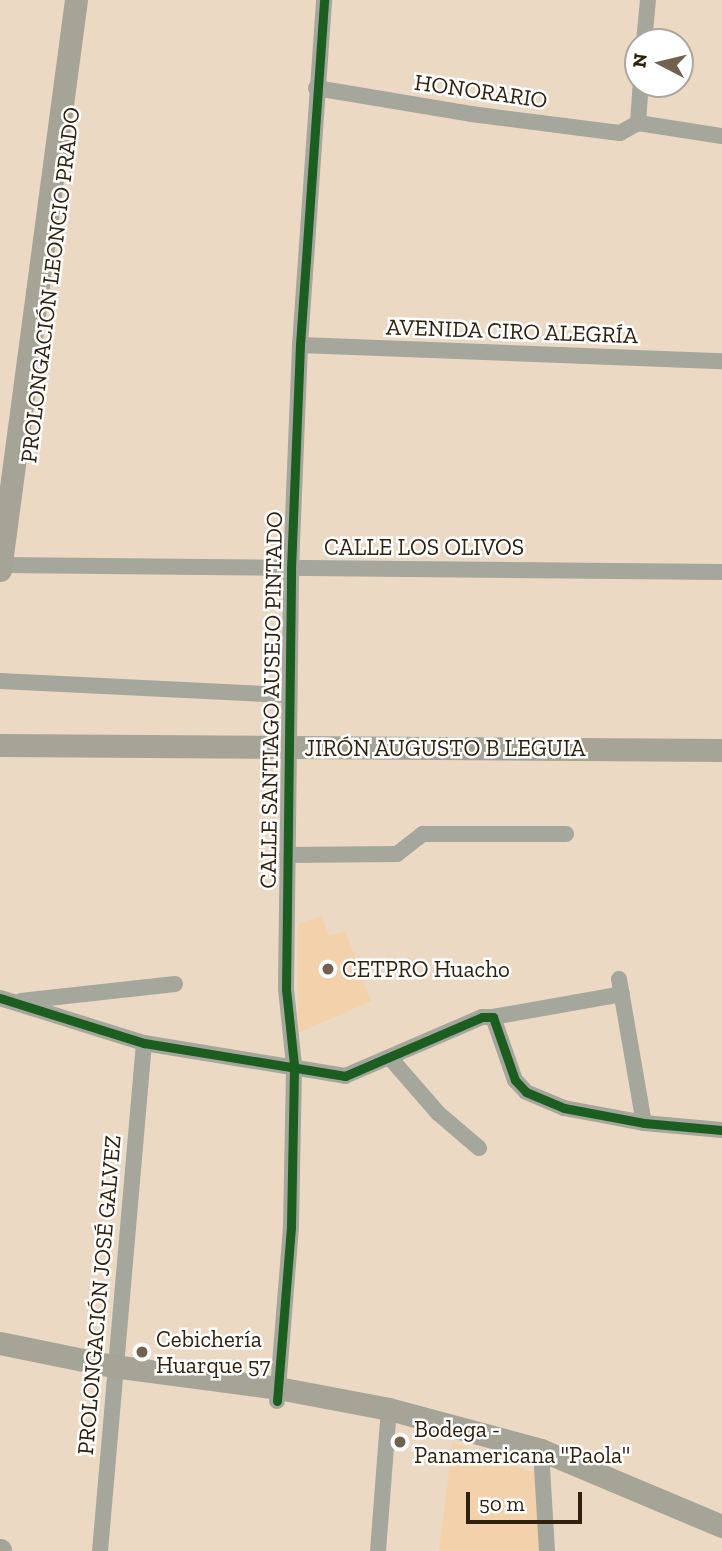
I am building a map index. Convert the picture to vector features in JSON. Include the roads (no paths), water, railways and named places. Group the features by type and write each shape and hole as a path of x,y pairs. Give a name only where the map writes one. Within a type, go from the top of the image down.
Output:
{"street":[{"name":"PROLONGACIÓN LEONCIO PRADO","path":"0,566 76,0"},
{"name":"PROLONGACIÓN LEONCIO PRADO","path":"0,566 18,531 88,0"},
{"name":"CALLE SANTIAGO AUSEJO PINTADO","path":"277,1394 291,1226 294,1065 286,989 286,746 291,569 300,345 324,0"},
{"path":"645,28 648,0"},
{"name":"HONORARIO","path":"316,88 471,114 620,133 638,123"},
{"path":"640,98 638,123 722,136"},
{"name":"AVENIDA CIRO ALEGRÍA","path":"300,345 722,361"},
{"name":"CALLE LOS OLIVOS","path":"0,566 722,572"},
{"path":"0,681 288,695"},
{"name":"JIRÓN AUGUSTO B LEGUIA","path":"0,745 722,750"},
{"path":"287,855 397,854 423,834 566,834"},
{"path":"7,1000 175,984"},
{"path":"7,1000 144,1043 294,1065 345,1076 391,1059 482,1017 493,1017 620,987 644,1123"},
{"path":"493,1017 515,1080 526,1092 564,1108 644,1123 722,1130"},
{"name":"PROLONGACIÓN JOSÉ GALVEZ","path":"100,1551 144,1043"},
{"path":"391,1059 438,1113 479,1148"},
{"path":"0,1343 114,1373"},
{"path":"0,1355 277,1394 388,1414 541,1456 722,1526"},
{"path":"378,1551 388,1414"},
{"path":"541,1456 722,1536"},
{"path":"541,1456 547,1551"}],"place":[{"name":"CETPRO Huacho","path":"328,969"},
{"name":"Cebichería Huarque 57","path":"142,1352"},
{"name":"Bodega - Panamericana \"Paola\"","path":"400,1442"}]}
